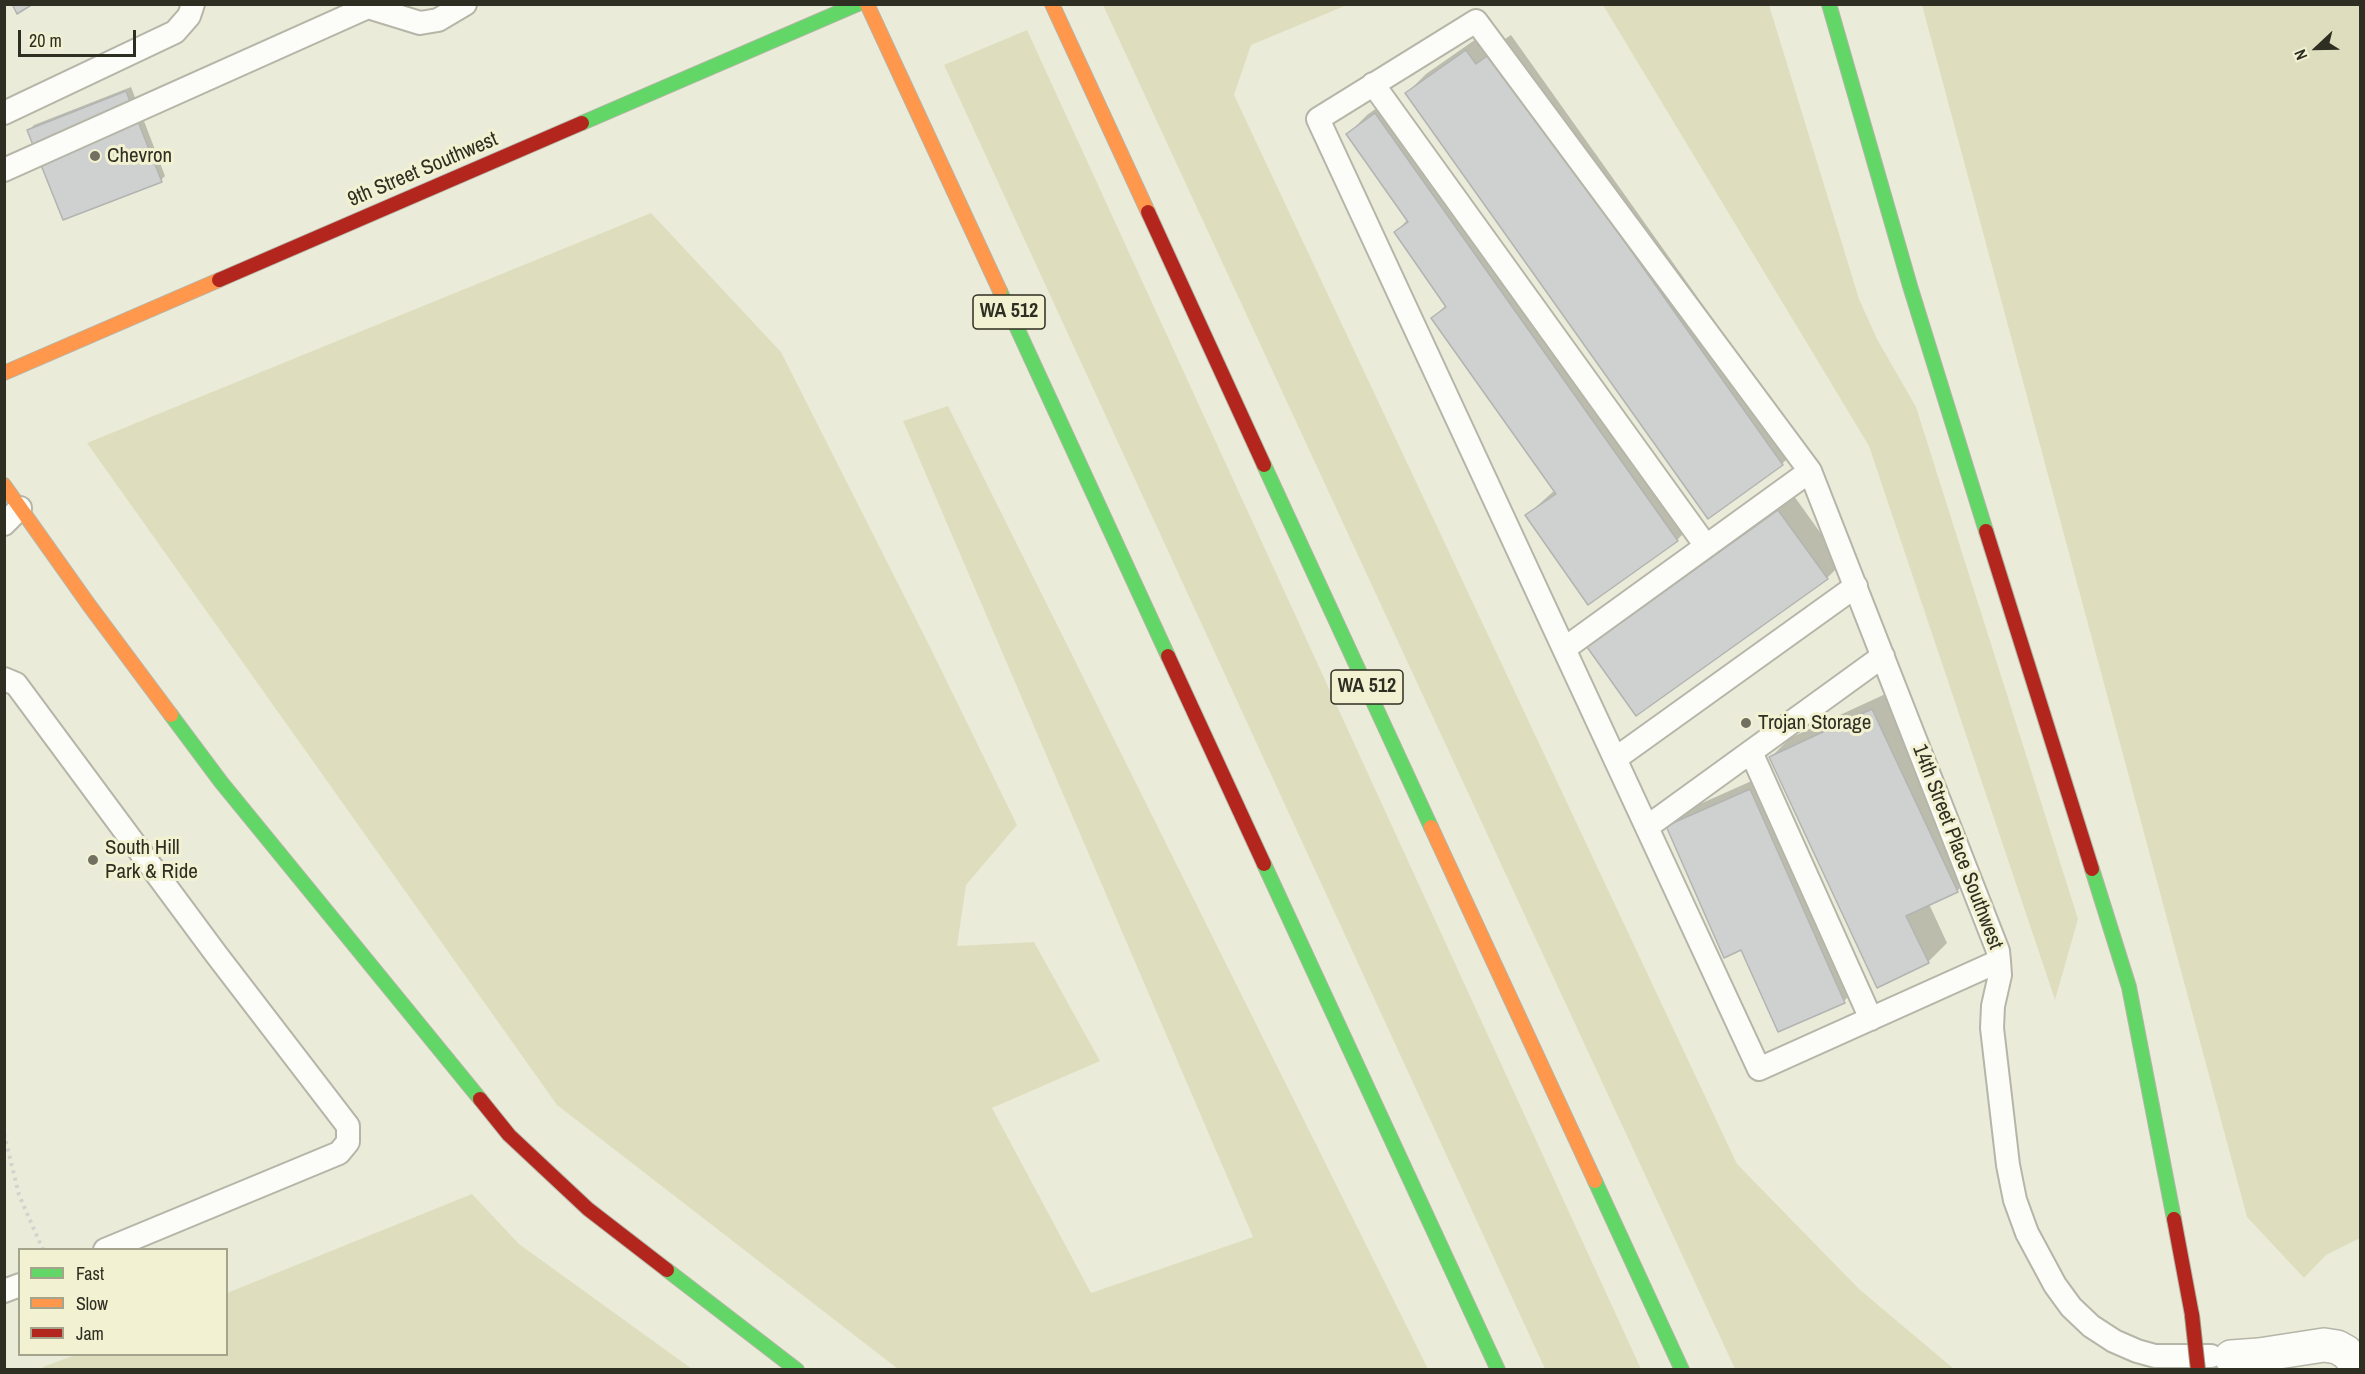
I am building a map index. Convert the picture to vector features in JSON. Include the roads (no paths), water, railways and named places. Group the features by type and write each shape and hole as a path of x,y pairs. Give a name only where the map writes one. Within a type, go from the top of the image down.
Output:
{"main road":[{"name":"9th Street Southwest","path":"4,373 858,4"},
{"name":"WA 512","path":"867,4 1498,1370"},
{"name":"WA 512","path":"1052,4 1682,1370"},
{"path":"1829,4 1924,331 2129,987 2192,1315 2198,1370"},
{"path":"4,485 13,516 89,605 221,782 509,1135 588,1209 797,1370"}],"street":[{"name":"14th Street Place Southwest","path":"2230,1357 2324,1345 2337,1347 2346,1352 2361,1368"}],"lane":[{"path":"4,113 175,32 189,16 193,4"},
{"path":"4,170 367,6 420,23 438,20 465,4"},
{"name":"14th Street Place Southwest","path":"1373,84 1476,21 1810,471 1994,938 2000,975 1991,1015 1992,1028 2008,1165 2015,1200 2027,1233 2041,1262 2071,1307 2091,1326 2114,1341 2155,1356 2230,1357"},
{"path":"1706,546 1373,84 1318,119 1759,1069 1999,960"},
{"path":"1564,649 1810,471"},
{"path":"1615,759 1856,586"},
{"path":"1647,827 1883,656"},
{"path":"4,680 16,684 216,954 348,1126 348,1142 339,1153 110,1248"},
{"path":"1751,752 1871,1018"}],"place":[{"name":"Chevron","path":"95,156"},
{"name":"Trojan Storage","path":"1746,723"},
{"name":"South Hill Park & Ride","path":"93,860"}]}
